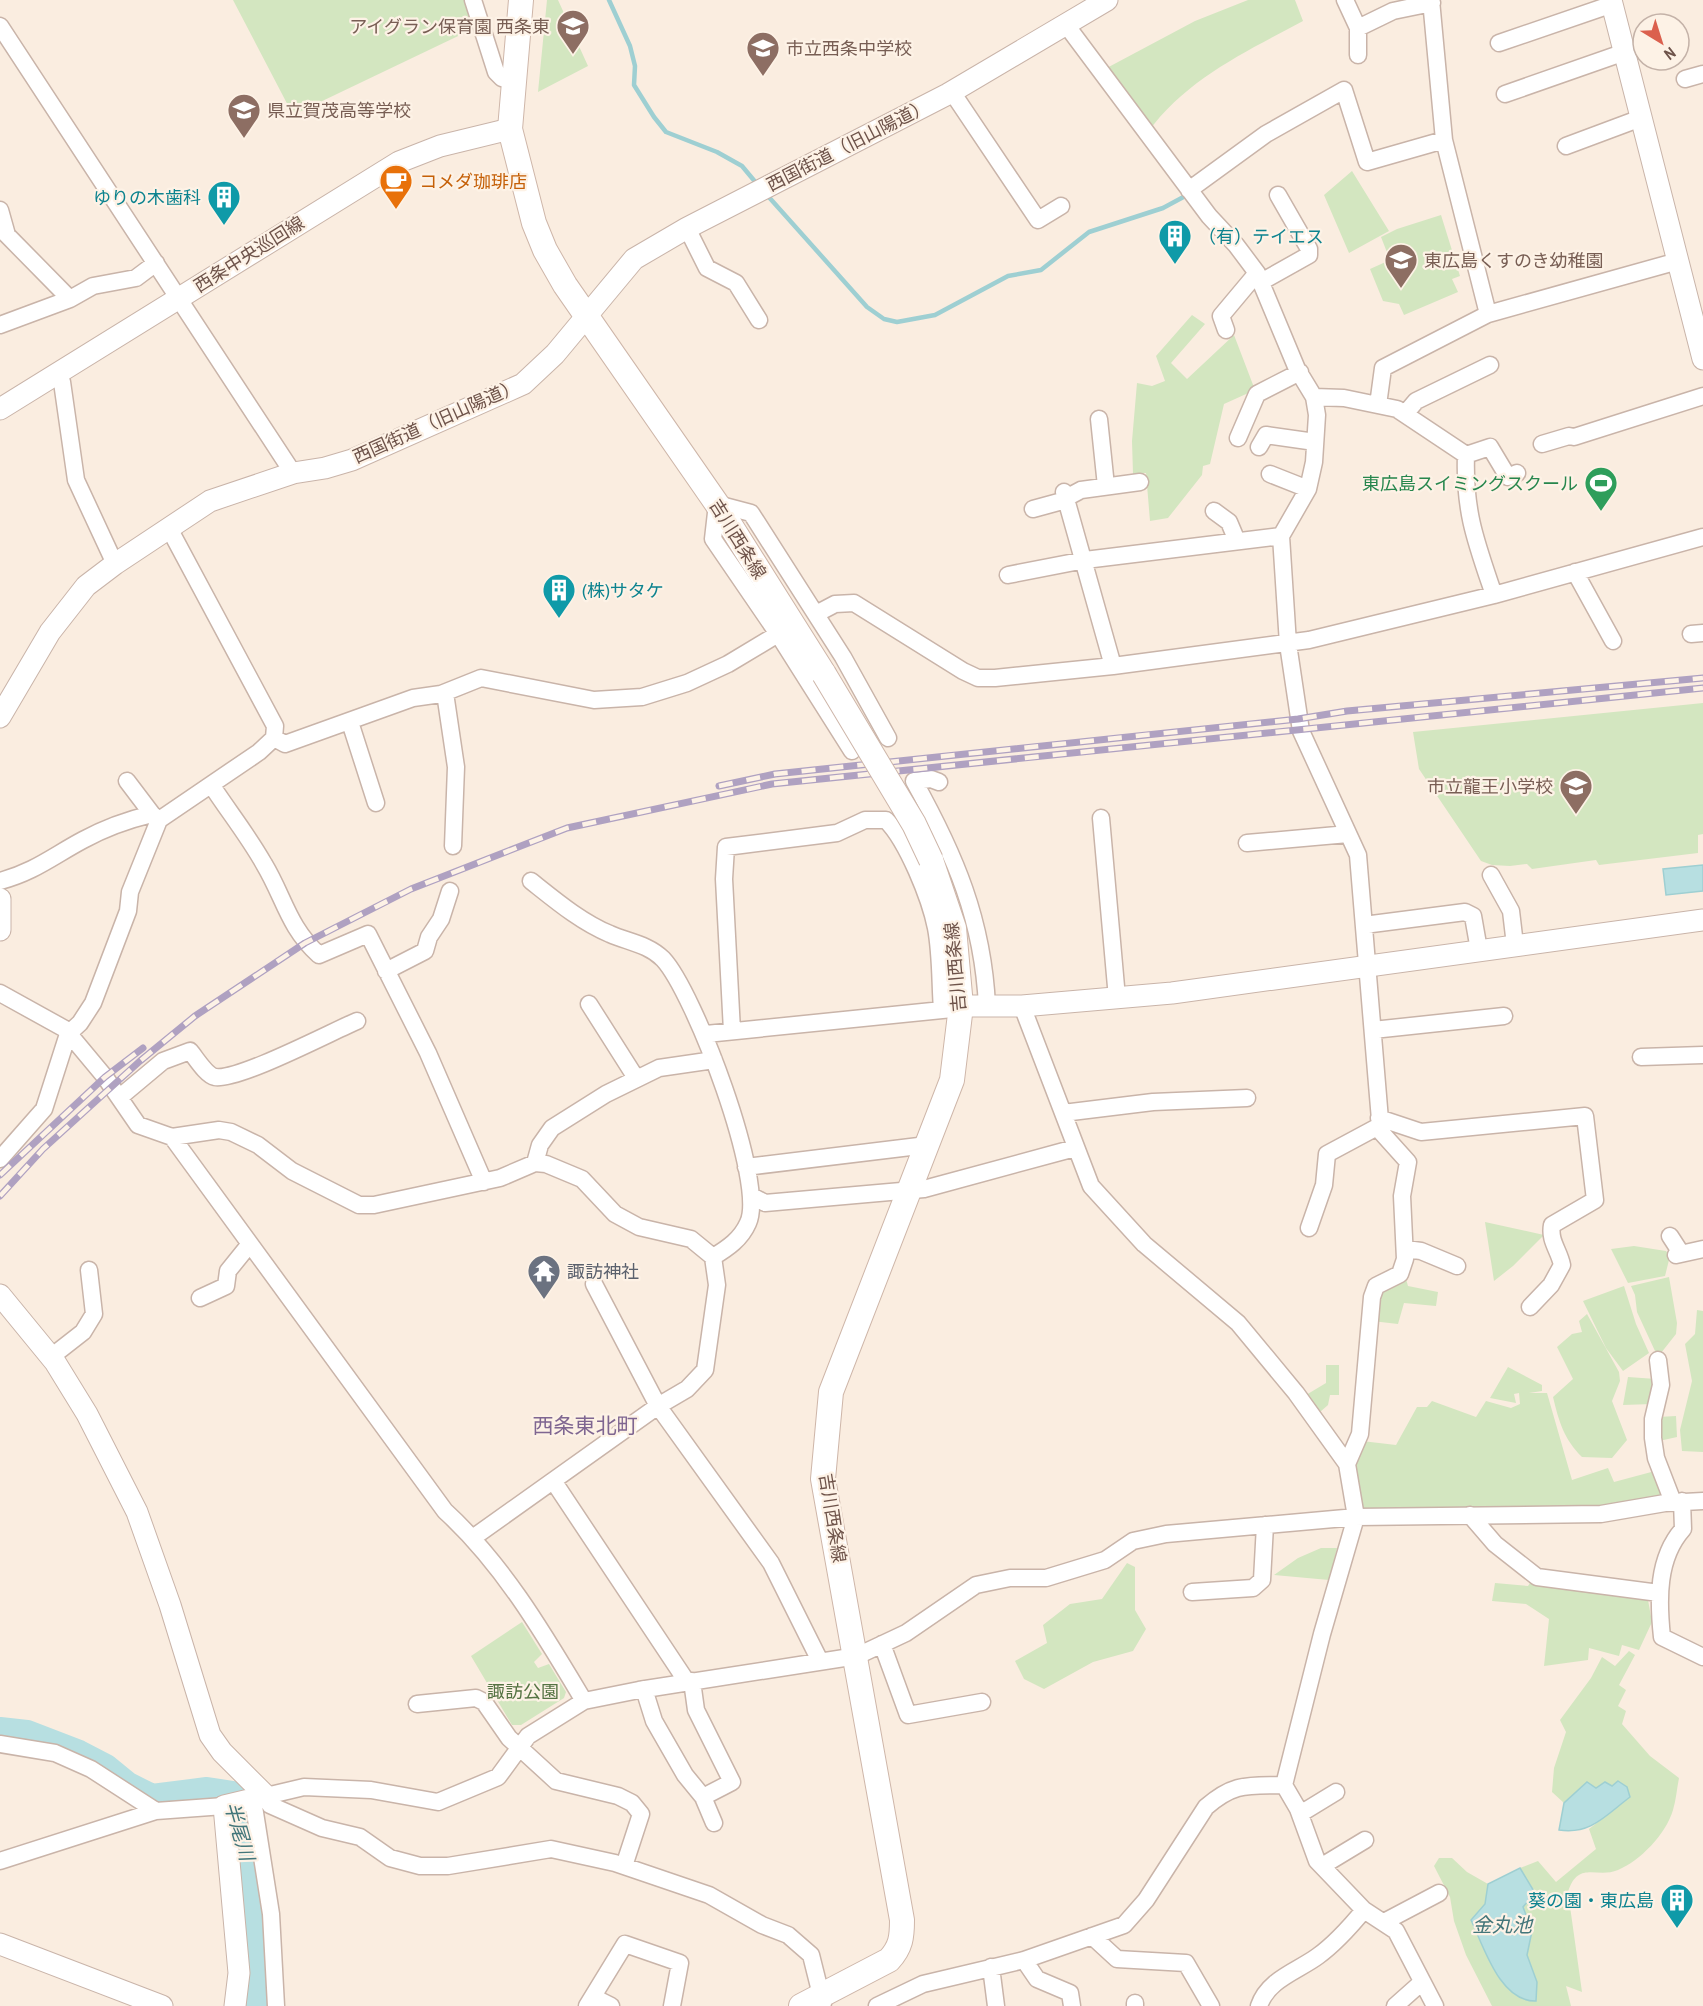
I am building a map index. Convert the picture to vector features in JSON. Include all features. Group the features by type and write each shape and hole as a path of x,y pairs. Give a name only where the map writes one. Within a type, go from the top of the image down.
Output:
{"main road":[{"name":"吉川西条線","path":"521,0 510,129 525,194 542,241 565,285 717,504 824,674 914,824 931,860 954,928 951,1008 952,1080 831,1392 824,1479 902,1920 902,1936 897,1952 880,1965 815,2003"}],"street":[{"path":"472,0 496,72 502,78 513,81"},
{"name":"西国街道（旧山陽道）","path":"0,717 50,632 86,586 210,501 293,473 326,468 352,460 523,384 555,354 634,259 761,189 952,92 1067,26 1107,0"},
{"path":"1345,0 1358,28 1358,55"},
{"path":"1358,28 1393,11 1431,2 1444,141 1488,314"},
{"path":"1499,43 1612,2 1703,360"},
{"path":"0,26 293,473"},
{"path":"1067,26 1189,190 1259,278 1300,372 1314,397 1317,415 1316,442 1308,489 1281,536 1288,644 1302,731 1358,855 1381,1132 1408,1162 1401,1196 1406,1259 1400,1274 1376,1286 1372,1297 1360,1434 1347,1464 1347,1477 1356,1517 1322,1634 1284,1785 1300,1814 1317,1861 1364,1910 1396,1931 1435,2006"},
{"path":"1505,94 1625,52"},
{"path":"1685,79 1703,74"},
{"path":"1189,190 1266,134 1344,90 1367,162 1444,141"},
{"path":"952,92 1038,220 1061,206"},
{"path":"1566,146 1641,118"},
{"name":"西条中央巡回線","path":"0,409 399,162 440,146 510,129"},
{"path":"1226,330 1221,316 1259,278 1309,255 1309,249 1278,195"},
{"path":"0,210 7,235 70,299"},
{"path":"687,228 708,268 736,283 759,320"},
{"path":"1378,405 1383,368 1488,314 1677,261"},
{"path":"0,325 70,299 93,286 136,278 156,263"},
{"path":"1405,414 1416,401 1490,365"},
{"path":"1238,438 1257,394 1300,372"},
{"path":"58,374 62,382 76,480 115,564"},
{"path":"1542,444 1569,436 1574,437 1703,396"},
{"path":"1314,397 1344,398 1378,405 1405,414 1466,455"},
{"path":"1099,419 1106,486"},
{"path":"1258,447 1266,435 1316,442"},
{"path":"1466,455 1490,447 1508,477 1517,473"},
{"path":"1466,455 1465,485 1469,521 1494,595"},
{"path":"1270,474 1308,489"},
{"path":"1033,509 1081,490 1140,482"},
{"path":"1066,497 1113,666"},
{"path":"852,751 778,634 712,539 717,504 751,513 816,614 888,738"},
{"path":"1214,511 1229,522 1237,541"},
{"path":"0,881 37,869 81,841 112,825 156,817 212,786 260,752 274,738 275,726 170,530"},
{"path":"1008,575 1085,560 1281,536"},
{"path":"816,614 835,604 854,603 978,678 1113,666 1288,644 1494,595 1703,537"},
{"path":"1575,572 1613,641"},
{"path":"274,738 285,744 413,698 445,693 481,678 594,700 642,697 687,683 728,664 778,634"},
{"path":"445,693 456,767 453,846"},
{"path":"833,720 867,699"},
{"path":"350,722 375,803"},
{"path":"939,782 931,779 914,781 954,858 970,898 979,936 987,1006"},
{"path":"127,781 156,817"},
{"path":"212,786 265,865 293,926 305,943 319,955 368,934 428,1053 484,1182"},
{"path":"890,824 926,802"},
{"path":"0,1159 44,1109 68,1034 80,1023 93,1003 128,911 130,892 156,817"},
{"path":"1101,818 1116,998"},
{"path":"732,1032 724,879 726,847 837,833 874,819 886,820 890,824 920,882 936,927 951,1008"},
{"path":"1247,843 1348,834"},
{"path":"1491,875 1511,911 1515,945"},
{"path":"531,880 562,906 609,934 639,943 663,959 688,998 706,1034 746,1167 752,1196 749,1222 733,1245 713,1257"},
{"path":"386,971 424,951 429,937 441,919 450,891"},
{"path":"0,899 0,930"},
{"path":"1364,925 1465,912 1473,916 1479,950"},
{"path":"706,1034 951,1008 1022,1006 1172,993 1703,920"},
{"path":"0,993 65,1029 120,1097 138,1125 172,1137 219,1130 231,1132 258,1145 292,1171 359,1205 374,1205 484,1182 535,1163 556,1167 582,1179 615,1214 639,1227 691,1239 713,1257 717,1285 705,1370 687,1389 658,1406 474,1537"},
{"path":"590,1005 636,1078"},
{"path":"1022,1006 1091,1186 1144,1244 1238,1323 1296,1393 1347,1464"},
{"path":"1373,1030 1504,1016"},
{"path":"120,1097 164,1061 190,1051 210,1075 217,1077 239,1072 357,1021"},
{"path":"1641,1057 1703,1055"},
{"path":"535,1163 540,1145 552,1128 636,1078 658,1068 714,1060"},
{"path":"1063,1113 1153,1102 1247,1098"},
{"path":"1309,1227 1324,1185 1327,1154 1380,1121 1421,1132 1585,1116 1595,1200 1552,1225 1550,1234 1552,1243 1562,1265 1551,1285 1530,1307"},
{"path":"172,1137 445,1511 474,1537 544,1635 584,1701"},
{"path":"746,1167 927,1145"},
{"path":"752,1196 765,1203 892,1190 909,1191 1075,1148"},
{"path":"1670,1236 1679,1254 1703,1250"},
{"path":"200,1298 226,1286 228,1271 249,1245"},
{"path":"1406,1249 1421,1251 1457,1266"},
{"path":"51,1357 83,1332 94,1314 89,1270"},
{"path":"594,1284 658,1406 771,1563 820,1661"},
{"path":"0,1295 51,1357 87,1414 137,1512 170,1605 210,1735 259,1798 322,1828 360,1837 390,1858 420,1866 448,1866 551,1849 624,1866 710,1895 762,1925 788,1935 811,1955 815,2003"},
{"path":"1658,1360 1661,1385 1653,1419 1653,1438 1656,1458 1678,1502 1683,1529 1672,1541 1659,1593 1662,1637 1703,1657"},
{"path":"554,1482 690,1682 696,1710 732,1782 703,1797"},
{"path":"0,1861 156,1811 224,1806 304,1787 370,1790 438,1802 498,1777 528,1736 584,1701 644,1689 856,1656 906,1633 976,1585 1010,1578 1046,1578 1105,1560 1133,1541 1166,1534 1356,1517 1601,1514 1678,1502 1703,1501"},
{"path":"1470,1515 1495,1544 1537,1578 1659,1593"},
{"path":"1192,1592 1253,1588 1258,1584 1262,1580 1265,1525"},
{"path":"882,1644 908,1715 982,1702"},
{"path":"644,1689 654,1721 684,1775 703,1797 714,1823"},
{"path":"417,1704 476,1698 484,1702 509,1738 556,1781 618,1796 636,1809 641,1814 624,1866"},
{"path":"0,1744 64,1757 91,1769 156,1811"},
{"path":"877,2006 923,1984 1024,1960 1124,1925 1138,1911 1206,1807 1220,1795 1239,1786 1284,1785"},
{"path":"1300,1814 1336,1792"},
{"path":"259,1798 271,1914 276,2006"},
{"path":"224,1806 239,1973 235,2006"},
{"path":"1322,1866 1365,1840"},
{"path":"1384,1922 1439,1893"},
{"path":"1259,2006 1262,1996 1289,1972 1318,1957 1346,1932 1364,1910"},
{"path":"1092,1936 1117,1959 1186,1963 1211,2006"},
{"path":"0,1944 162,2006"},
{"path":"611,2006 590,2001 625,1944 680,1963 672,2006"},
{"path":"1024,1960 1037,1979 1070,1993 1072,2006"},
{"path":"991,1968 996,2006"},
{"path":"1395,2006 1422,1983"}],"green space":[{"path":"233,0 467,0 477,27 293,115"},
{"path":"547,0 558,0 588,66 538,92"},
{"path":"1248,0 1295,0 1303,21 1239,55 1199,81 1163,113 1148,132 1103,70 1195,21"},
{"path":"1352,171 1389,231 1349,253 1324,195"},
{"path":"1441,215 1460,276 1452,279 1458,292 1404,315 1399,304 1383,301 1370,269 1390,260 1381,237 1397,229"},
{"path":"1192,315 1205,324 1171,363 1187,379 1234,335 1255,390 1224,404 1210,464 1203,466 1202,475 1168,518 1150,521 1146,473 1133,474 1132,441 1137,383 1152,386 1165,381 1156,356"},
{"name":"市立龍王小学校","path":"1703,703 1703,834 1698,835 1698,853 1599,865 1596,860 1532,869 1527,864 1492,865 1481,861 1419,769 1413,732"},
{"path":"1485,1222 1544,1235 1513,1266 1494,1281"},
{"path":"1634,1246 1666,1251 1670,1256 1665,1276 1628,1283 1611,1249"},
{"path":"1669,1277 1677,1323 1676,1334 1661,1353 1655,1351 1637,1312 1635,1295 1631,1286"},
{"path":"1406,1279 1408,1286 1438,1292 1436,1306 1404,1303 1398,1324 1372,1321 1379,1286"},
{"path":"1624,1286 1636,1324 1649,1353 1623,1371 1606,1348 1583,1301"},
{"path":"1697,1310 1703,1311 1703,1452 1682,1451 1680,1430 1692,1381 1685,1344 1695,1334"},
{"path":"1587,1314 1619,1372 1620,1381 1612,1401 1627,1440 1612,1458 1582,1457 1563,1430 1553,1397 1573,1379 1557,1347 1572,1334 1582,1332 1579,1321"},
{"path":"1326,1365 1339,1365 1339,1395 1330,1395 1328,1405 1320,1412 1306,1395 1326,1383"},
{"path":"1508,1367 1542,1385 1542,1391 1529,1393 1547,1393 1572,1480 1608,1468 1614,1482 1655,1471 1668,1499 1602,1511 1361,1511 1353,1464 1362,1441 1396,1445 1417,1407 1427,1407 1432,1401 1476,1417 1486,1401 1511,1408 1520,1404 1519,1393 1514,1394 1516,1403 1490,1398"},
{"path":"1628,1377 1656,1379 1652,1404 1623,1405"},
{"path":"1676,1416 1677,1437 1659,1441 1658,1417"},
{"path":"1321,1548 1337,1548 1329,1580 1274,1575 1298,1558"},
{"path":"1127,1563 1135,1567 1135,1610 1146,1629 1133,1651 1093,1662 1044,1689 1024,1679 1015,1661 1047,1643 1043,1625 1070,1604 1102,1599"},
{"path":"1495,1583 1528,1586 1530,1583 1648,1600 1652,1622 1639,1650 1622,1645 1619,1656 1589,1648 1588,1660 1544,1666 1549,1619 1526,1604 1492,1601"},
{"name":"諏訪公園","path":"522,1622 542,1654 534,1662 538,1668 549,1664 566,1692 564,1698 521,1725 512,1725 471,1656"},
{"path":"1629,1651 1635,1655 1619,1685 1626,1690 1618,1706 1626,1711 1622,1724 1650,1756 1679,1778 1670,1819 1651,1846 1626,1866 1610,1872 1583,1873 1572,1882 1568,1892 1582,1992 1566,1986 1571,2006 1492,2006 1466,1955 1454,1921 1450,1897 1434,1866 1439,1858 1452,1858 1467,1872 1488,1884 1485,1904 1537,1982 1527,1955 1532,1931 1523,1907 1534,1893 1520,1868 1538,1861 1556,1882 1596,1849 1589,1829 1630,1797 1605,1782 1596,1788 1587,1782 1564,1803 1552,1792 1554,1768 1566,1732 1560,1720 1591,1678 1602,1657 1615,1666"}],"water":[{"path":"1703,865 1703,891 1666,895 1663,869"},
{"path":"1618,1781 1627,1787 1630,1797 1589,1827 1570,1831 1559,1830 1564,1803 1587,1782 1596,1788 1605,1782 1612,1786"},
{"name":"金丸池","path":"1520,1868 1535,1893 1523,1907 1532,1931 1527,1955 1537,1982 1536,2001 1523,1999 1512,1993 1503,1983 1488,1958 1471,1920 1485,1904 1488,1884"}],"waterway":[{"path":"609,0 630,46 635,66 634,85 666,132 717,152 742,166 757,184"},
{"path":"767,195 867,307 884,319 897,322 935,315 1008,276 1041,270 1089,232 1163,208 1189,194"},
{"name":"半尾川","path":"0,1730 27,1733 79,1753 106,1767 128,1785 152,1797 207,1790 233,1794 247,1846 256,1899 259,1952 254,2006"}],"railway":[{"path":"719,786 775,774 1298,719 1347,711 1703,678"},
{"path":"0,1196 43,1149 140,1061 195,1016 305,943 411,889 567,828 772,784 1703,688"},
{"path":"0,1175 105,1077 143,1048"}],"place":[{"name":"アイグラン保育園 西条東","path":"573,55"},
{"name":"市立西条中学校","path":"763,77"},
{"name":"県立賀茂高等学校","path":"244,139"},
{"name":"コメダ珈琲店","path":"396,210"},
{"name":"ゆりの木歯科","path":"224,226"},
{"name":"（有）テイエス","path":"1175,265"},
{"name":"東広島くすのき幼稚園","path":"1401,289"},
{"name":"東広島スイミングスクール","path":"1601,512"},
{"name":"(株)サタケ","path":"559,619"},
{"name":"市立龍王小学校","path":"1576,815"},
{"name":"諏訪神社","path":"544,1300"},
{"name":"葵の園・東広島","path":"1677,1929"}],"district":[{"name":"西条東北町","path":"585,1425"}]}
